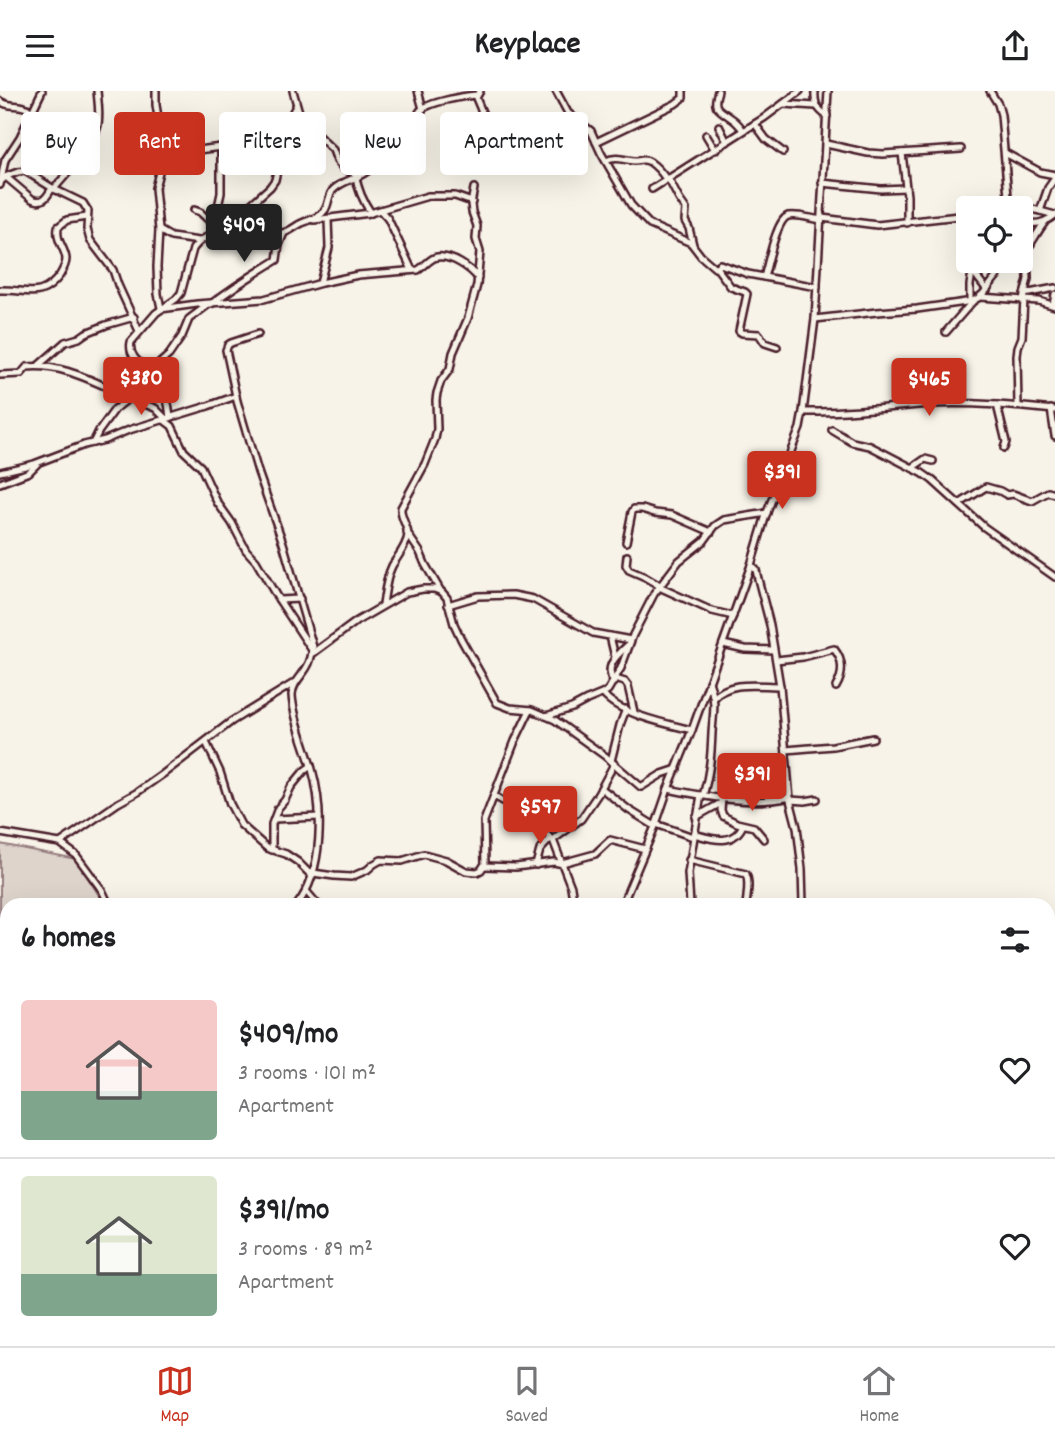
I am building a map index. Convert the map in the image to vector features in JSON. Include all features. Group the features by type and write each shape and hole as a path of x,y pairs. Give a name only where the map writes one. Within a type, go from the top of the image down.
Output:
{"street":[{"path":"2,181 32,199 44,200 81,157 94,136 99,117 97,91"},
{"path":"156,91 158,112"},
{"path":"293,91 296,106 307,125 333,150 340,165"},
{"path":"418,91 423,109"},
{"path":"556,91 568,113 591,131 631,205 650,225 693,245"},
{"path":"596,142 675,104 683,98 683,91"},
{"path":"718,91 715,106 743,130"},
{"path":"652,189 716,150 800,91"},
{"path":"815,91 816,106 827,116"},
{"path":"625,898 692,730 767,513 800,428 815,319 828,91"},
{"path":"990,91 1001,115 1009,196"},
{"path":"2,181 5,160 20,137 40,92"},
{"path":"166,419 168,403 164,390 159,380 134,359 131,342 160,309 181,293 193,249 200,241 219,232 238,230 284,233 320,216 332,191 372,168 375,161 374,152 403,132 423,109 478,93"},
{"path":"478,93 475,98 482,112"},
{"path":"1,104 26,106 31,111"},
{"path":"783,104 816,106"},
{"path":"219,232 258,199 275,180 277,171 272,140 296,106"},
{"path":"755,124 766,139 783,152"},
{"path":"719,126 727,142"},
{"path":"706,135 716,150"},
{"path":"826,144 868,153 961,149"},
{"path":"902,153 907,223"},
{"path":"1005,153 1055,177 1048,188 1042,211"},
{"path":"606,161 620,158 645,160 656,166 686,209 685,218 693,245 732,287 747,294 739,331 759,334 765,343 776,347"},
{"path":"2,181 25,171 53,189 83,203 88,211 87,229 90,240 113,270 139,331"},
{"path":"158,175 155,188 159,230 157,267 160,309"},
{"path":"214,225 220,175"},
{"path":"345,175 359,192"},
{"path":"358,176 359,192 371,213"},
{"path":"822,183 881,189 906,188"},
{"path":"474,188 471,202 480,252 478,278 468,318 453,353 450,369 441,381 437,393 435,439 400,511 407,533 446,598 454,624 497,703 546,716 613,763 641,787 662,774 677,769"},
{"path":"311,220 381,211 428,196 455,196 471,202"},
{"path":"1033,209 1042,211 1050,220"},
{"path":"194,210 200,212 219,232"},
{"path":"381,211 386,215 412,270"},
{"path":"1042,211 1050,220"},
{"path":"764,277 776,233 788,216 851,221 867,225 956,217"},
{"path":"0,290 36,292 50,287 66,262 58,239 58,227 67,220 88,217"},
{"path":"320,283 329,248 328,219"},
{"path":"1033,240 1038,231 1050,220"},
{"path":"159,230 171,237 200,241"},
{"path":"93,443 115,409 139,387 148,369 169,355 182,336 189,319 244,279 277,260 284,233"},
{"path":"160,309 264,299 358,275 412,270 424,267 438,257 464,265 478,278"},
{"path":"716,267 720,264 748,274 817,287"},
{"path":"946,332 971,302 972,273"},
{"path":"974,273 987,291"},
{"path":"815,319 971,302 987,291 999,273"},
{"path":"1018,406 1017,356 1023,332 1028,273"},
{"path":"1024,297 1055,288"},
{"path":"981,297 1024,297 1054,306 1055,294"},
{"path":"38,366 65,342 134,317"},
{"path":"258,334 226,347 236,396 258,472 312,638 308,666 294,686 292,694 311,766 319,817 319,836 312,874 302,898"},
{"path":"0,375 18,375 25,368 47,366 75,373 155,408 172,426 184,451 201,467 217,502 312,652"},
{"path":"0,471 40,462 236,396"},
{"path":"1055,403 1052,409 1055,436"},
{"path":"803,412 839,412 934,404 1052,409"},
{"path":"998,405 1006,442 1004,448"},
{"path":"832,430 852,442 870,446 932,480 990,532 1055,577"},
{"path":"912,468 925,459 933,461"},
{"path":"0,483 29,472 40,462"},
{"path":"959,504 986,487 1032,501 1048,492 1055,494"},
{"path":"625,542 631,515 634,509 638,508 672,515 711,532"},
{"path":"546,716 603,694 615,680 659,587 678,562 704,541 719,522 767,513"},
{"path":"383,605 391,567 406,541 407,533"},
{"path":"627,556 626,565 629,570 659,587 712,611 733,615"},
{"path":"751,565 758,579 776,660 790,799 797,827 802,869 803,898"},
{"path":"312,652 407,592 435,589 441,592"},
{"path":"449,605 478,596 513,595 533,599 587,630 631,642"},
{"path":"279,600 300,599"},
{"path":"610,636 615,658"},
{"path":"631,642 615,658 608,673 615,680 628,685 634,712"},
{"path":"723,644 745,649 774,650"},
{"path":"776,660 834,649 841,661 842,673 836,687"},
{"path":"60,843 163,774 232,722 298,681"},
{"path":"690,898 689,860 696,817 711,761 715,714 709,683"},
{"path":"714,698 720,691 741,684 780,686"},
{"path":"603,694 613,705 692,730"},
{"path":"536,865 540,850 581,819 601,788 613,763 626,709"},
{"path":"206,741 230,804 249,833 272,850 286,854 312,874 351,877 381,860 402,861 424,854 477,873 484,866 484,821 530,710"},
{"path":"786,750 833,746 873,738"},
{"path":"272,850 272,824 278,808 291,787 311,766"},
{"path":"601,788 629,810 656,825 693,835 729,839 737,835 743,825"},
{"path":"668,789 721,800 817,799"},
{"path":"494,796 519,810 552,839 563,863 573,898"},
{"path":"696,817 721,800"},
{"path":"721,800 721,814"},
{"path":"700,803 743,825 754,827 764,839"},
{"path":"274,820 319,817"},
{"path":"0,834 60,843 76,855 106,898"},
{"path":"484,866 516,867 563,863 595,853 610,840 645,849"},
{"path":"689,860 746,874 747,898"},
{"path":"306,891 312,898"}],"shaded area":[{"path":"0,844 76,859 101,898 0,898"}]}
